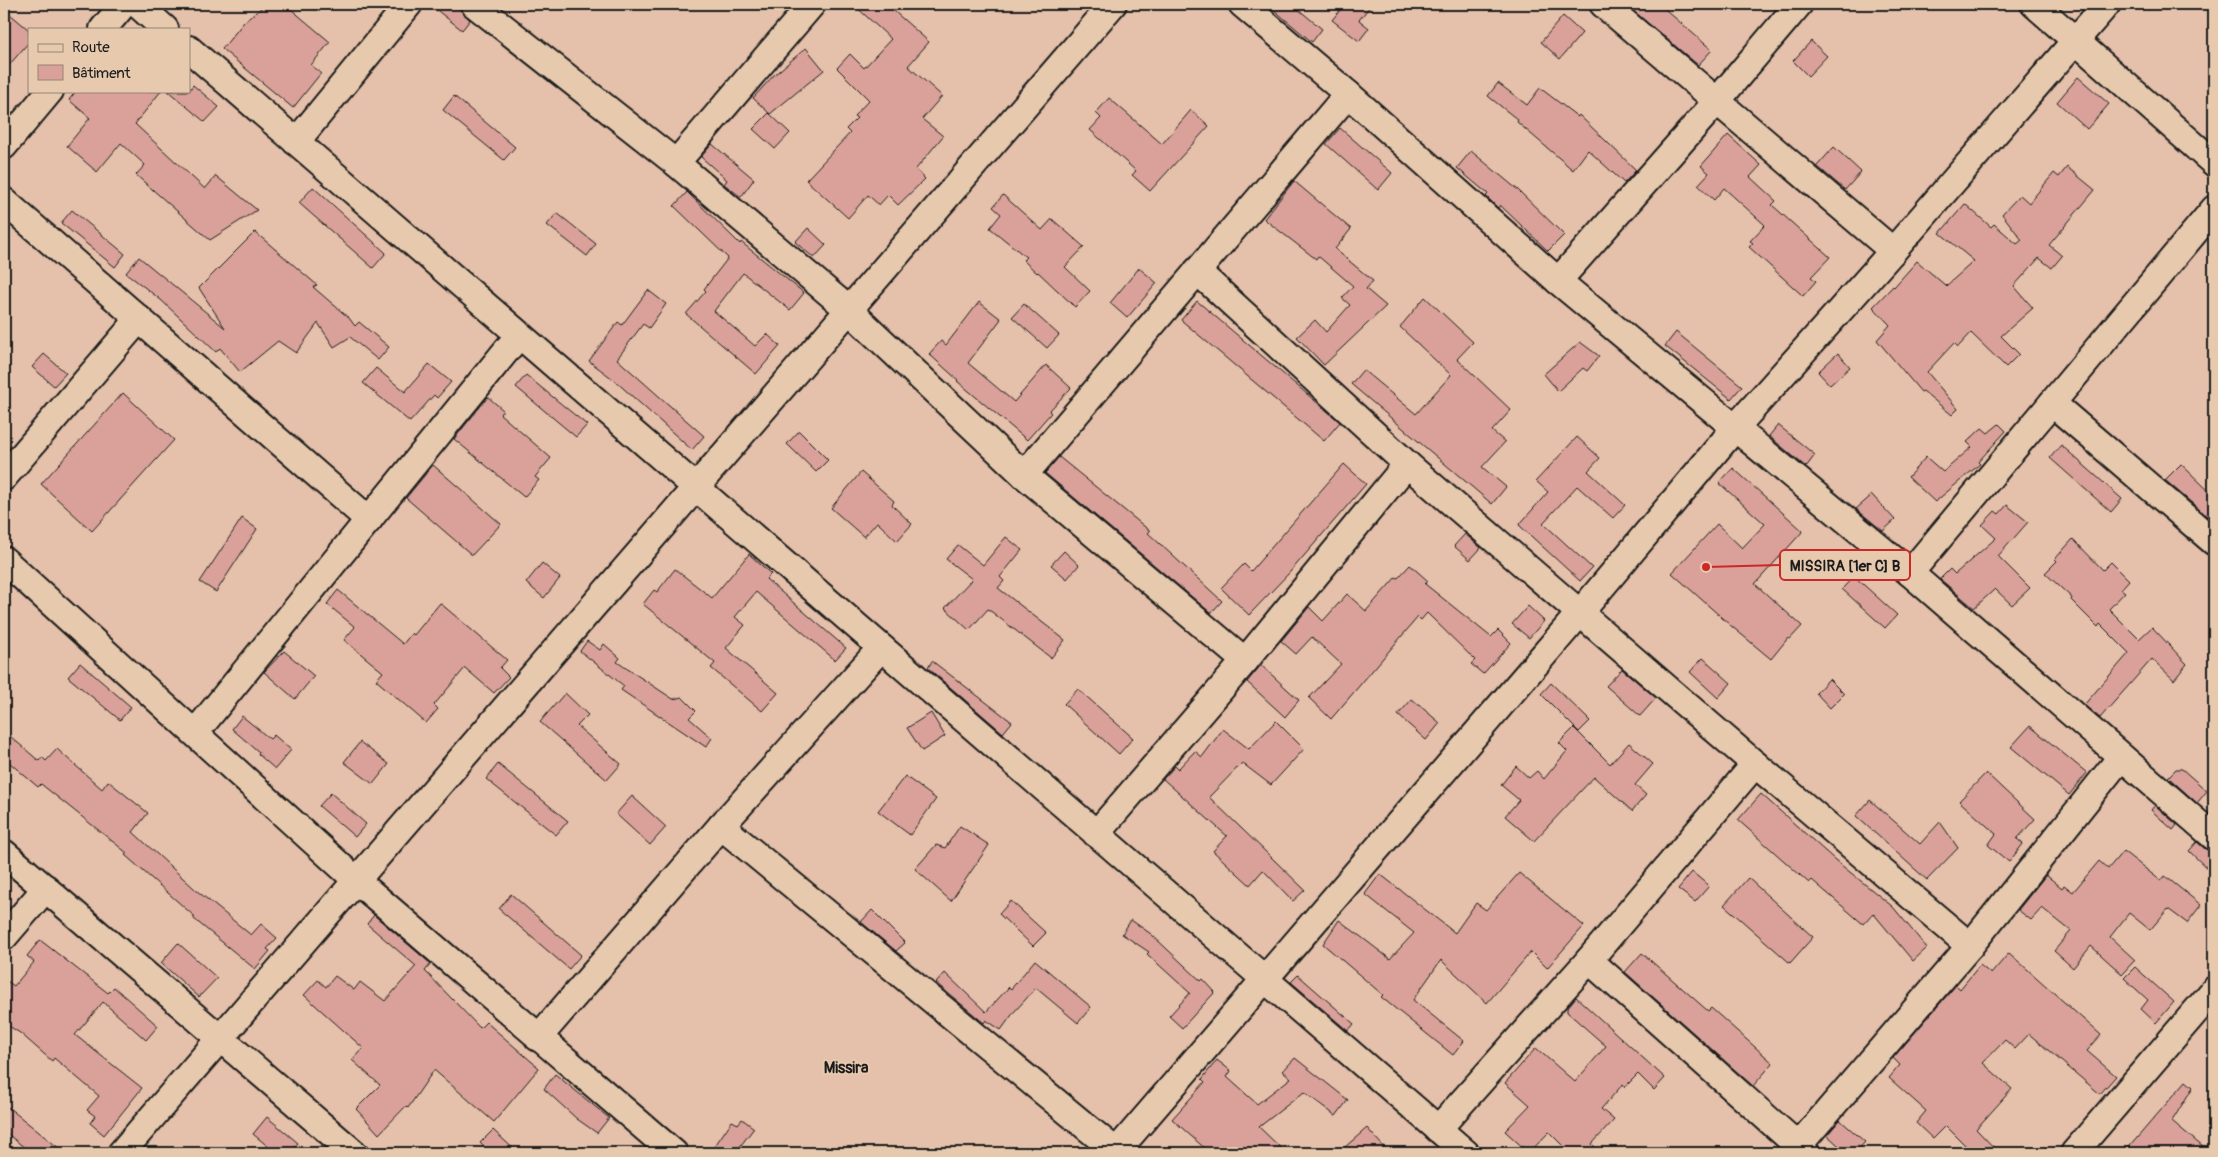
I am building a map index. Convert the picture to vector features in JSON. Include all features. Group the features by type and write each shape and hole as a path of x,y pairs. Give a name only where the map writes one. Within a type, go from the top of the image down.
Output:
{"street":[{"path":"104,28 124,4"},
{"path":"137,4 165,28"},
{"path":"296,142 409,4"},
{"path":"474,4 676,163 848,309 1024,475 1245,661"},
{"path":"676,163 812,4"},
{"path":"121,1153 1113,4"},
{"path":"1242,4 1348,94 1558,281 1910,573 2214,837"},
{"path":"1603,4 1893,251"},
{"path":"1558,281 1718,101 1799,4"},
{"path":"2034,4 2214,163"},
{"path":"721,826 1116,1153 1579,614 1735,428 1893,251 2107,4"},
{"path":"190,50 1466,1153"},
{"path":"4,146 49,92"},
{"path":"1024,475 1348,94"},
{"path":"4,201 369,520"},
{"path":"1910,573 2214,209"},
{"path":"1197,271 1407,464 1579,614 1970,946"},
{"path":"4,477 138,319"},
{"path":"195,734 519,335"},
{"path":"2052,403 2214,542"},
{"path":"1096,834 1245,661 1407,464"},
{"path":"4,560 356,880 674,1153"},
{"path":"538,1038 721,826 880,648"},
{"path":"1589,960 1802,1150 1970,946 2121,757"},
{"path":"1438,1129 1589,960 1755,764"},
{"path":"4,853 354,1153"},
{"path":"4,937 46,888"},
{"path":"2074,1153 2214,990"}],"building":[{"path":"266,4 285,4 330,42 311,65 321,73 293,108 222,49 244,22"},
{"path":"429,4 459,4 460,10 470,20 462,30"},
{"path":"853,4 886,4 929,42 908,66 942,96 922,119 943,136 916,169 925,179 898,205 888,195 879,205 868,195 848,218 806,180 850,133 846,129 857,118 854,116 869,100 837,68 850,54 864,68 891,39"},
{"path":"1267,4 1292,4 1322,29 1312,42"},
{"path":"1345,4 1372,4 1359,20 1369,28 1359,41 1332,20"},
{"path":"1634,4 1659,4 1712,50 1698,65 1630,8"},
{"path":"4,9 28,29 28,43 4,71"},
{"path":"1563,16 1582,33 1560,59 1541,42"},
{"path":"1811,41 1827,56 1808,76 1793,61"},
{"path":"806,48 824,70 770,114 753,98 774,75"},
{"path":"2078,77 2109,104 2087,129 2057,102"},
{"path":"1498,83 1527,105 1540,88 1578,117 1579,115 1636,170 1624,183 1588,150 1573,170 1517,122 1518,120 1488,96"},
{"path":"193,85 219,107 205,122 169,92 190,92"},
{"path":"75,92 160,92 135,124 205,189 216,176 257,210 210,240 136,175 145,165 121,143 97,172 67,146 90,118 69,100"},
{"path":"454,96 515,147 504,160 443,110"},
{"path":"1109,98 1162,144 1191,110 1209,126 1150,191 1132,175 1136,171 1090,130 1101,118 1096,113"},
{"path":"769,113 790,133 775,149 753,129"},
{"path":"1340,128 1392,173 1378,190 1326,144"},
{"path":"1728,135 1761,165 1750,177 1776,201 1772,205 1830,257 1811,277 1816,281 1803,296 1749,247 1753,243 1750,241 1765,225 1724,188 1714,200 1698,185 1709,173 1701,166"},
{"path":"712,144 754,179 741,197 724,184 727,180 701,157"},
{"path":"1834,147 1861,172 1845,190 1817,166"},
{"path":"1471,151 1518,190 1564,235 1548,251 1500,205 1498,208 1486,196 1488,194 1457,168"},
{"path":"2067,167 2095,190 2049,245 2062,256 2052,268 2039,258 2014,286 2033,308 2001,336 2019,354 2006,367 1971,333 1958,347 1954,343 1927,372 1958,409 1952,415 1923,391 1921,392 1877,340 1890,325 1873,307 1917,261 1946,286 1974,261 1940,233 1965,204 1991,227 1994,224 2017,244 2022,240 2002,214 2020,195 2029,203 2054,173 2059,177"},
{"path":"1294,181 1351,229 1335,249 1373,281 1366,289 1386,306 1324,365 1297,337 1315,320 1326,332 1350,305 1342,298 1353,286 1318,256 1316,259 1264,219"},
{"path":"313,187 386,253 373,268 299,203"},
{"path":"687,192 740,244 741,242 804,293 790,310 743,273 714,311 755,346 767,334 780,346 756,374 686,314 706,291 704,289 728,258 674,206"},
{"path":"1003,195 1042,230 1052,219 1084,247 1065,267 1090,291 1075,307 1023,260 1026,257 990,228 1001,214 993,207"},
{"path":"72,210 125,254 115,267 61,223"},
{"path":"557,213 596,244 587,256 547,225"},
{"path":"808,228 826,245 814,258 795,242"},
{"path":"255,232 317,285 313,287 349,318 355,326 359,322 389,347 378,360 350,337 334,347 318,323 296,353 278,341 240,372 220,348 216,352 161,300 126,273 139,257 225,328 199,288"},
{"path":"1139,268 1157,283 1127,318 1110,303"},
{"path":"648,290 666,304 649,328 643,324 617,359 704,436 692,450 613,379 589,361 618,322 622,325"},
{"path":"1425,297 1473,342 1457,359 1511,410 1492,431 1505,442 1482,467 1506,487 1492,504 1351,384 1363,370 1416,414 1451,375 1400,327"},
{"path":"1197,301 1340,422 1324,441 1181,320"},
{"path":"979,302 1001,319 968,363 1014,402 1046,365 1071,388 1049,411 1051,413 1027,440 957,381 929,354 941,341 946,345"},
{"path":"1024,304 1059,335 1047,348 1012,317"},
{"path":"1676,332 1742,386 1731,399 1665,346"},
{"path":"1580,342 1599,356 1587,371 1583,368 1558,391 1544,374"},
{"path":"1838,353 1850,367 1830,385 1818,372"},
{"path":"44,354 66,373 54,386 32,367"},
{"path":"429,364 451,382 437,398 434,395 410,422 363,383 376,368 405,392"},
{"path":"526,375 587,425 576,437 516,387"},
{"path":"123,393 174,440 92,531 41,484"},
{"path":"488,397 503,410 500,414 551,458 535,477 539,480 524,497 454,439"},
{"path":"1999,424 2006,431 1978,462 1980,464 1935,502 1908,477 1926,457 1943,472 1972,447 1967,442 1982,428 1988,433"},
{"path":"1778,425 1815,455 1806,467 1769,436"},
{"path":"799,431 828,460 816,472 787,444"},
{"path":"1577,437 1600,458 1588,471 1625,505 1613,518 1577,486 1543,523 1592,568 1580,581 1519,525 1548,492 1536,481"},
{"path":"2061,445 2122,499 2111,512 2050,458"},
{"path":"1059,457 1150,531 1148,533 1222,601 1211,613 1045,473"},
{"path":"1344,464 1366,484 1290,572 1249,615 1221,588 1244,564 1251,571"},
{"path":"2181,464 2214,496 2214,522 2165,480"},
{"path":"433,465 501,524 472,555 406,498"},
{"path":"1733,468 1803,531 1755,584 1802,626 1790,639 1788,638 1771,659 1672,573 1717,524 1742,548 1765,524 1719,483"},
{"path":"861,472 894,501 892,505 912,524 897,541 877,522 864,537 831,508"},
{"path":"1872,495 1895,520 1883,531 1856,509"},
{"path":"2007,505 2028,522 1998,556 2030,588 2012,605 1995,589 1974,608 1940,579 1950,569 1955,574 1996,538 1982,525 1995,511 1999,514"},
{"path":"242,518 257,529 216,592 200,582"},
{"path":"1465,534 1481,548 1470,560 1454,546"},
{"path":"1006,537 1022,550 1000,577 1004,581 998,588 1065,640 1051,658 988,609 969,630 945,608 972,579 946,559 958,545 983,565"},
{"path":"2073,539 2103,570 2111,562 2129,580 2121,589 2125,592 2109,609 2139,639 2152,627 2187,664 2174,680 2152,659 2100,718 2084,705 2129,653 2100,624 2098,627 2071,600 2072,598 2045,573 2057,561 2055,559"},
{"path":"1064,551 1079,565 1067,579 1051,565"},
{"path":"749,554 771,574 766,579 846,648 835,660 756,592 735,617 745,625 726,648 778,693 762,711 711,668 715,663 643,604 654,590 657,592 675,569 712,598"},
{"path":"542,563 560,578 544,598 526,583"},
{"path":"1410,565 1428,581 1425,584 1491,637 1498,630 1511,643 1483,674 1471,664 1475,660 1427,613 1421,620 1418,617 1331,719 1309,698 1341,664 1312,637 1296,654 1281,641 1309,607 1323,621 1347,594 1366,611 1396,577 1398,578"},
{"path":"1854,576 1897,615 1885,628 1842,589"},
{"path":"338,590 403,644 412,633 414,635 440,603 507,660 500,668 509,677 494,693 465,668 434,705 438,709 426,723 376,680 383,672 344,640 355,627 327,604"},
{"path":"1528,606 1544,621 1529,638 1512,624"},
{"path":"587,641 600,650 604,644 620,658 617,662 673,699 682,697 696,711 689,718 712,738 706,747 621,690 624,686 580,651"},
{"path":"284,651 314,676 295,699 264,672"},
{"path":"1703,658 1731,683 1718,698 1690,672"},
{"path":"932,661 1012,722 1003,733 928,668"},
{"path":"80,663 131,707 120,720 68,677"},
{"path":"1261,665 1299,700 1285,717 1247,682"},
{"path":"1622,669 1656,698 1640,716 1606,686"},
{"path":"1829,679 1844,694 1830,708 1816,693"},
{"path":"1551,683 1590,721 1579,732 1541,694"},
{"path":"1078,689 1133,738 1119,754 1064,704"},
{"path":"565,693 588,715 577,726 621,764 607,780 540,722"},
{"path":"1412,699 1440,723 1426,740 1398,715"},
{"path":"931,713 945,736 922,751 907,728"},
{"path":"242,716 270,739 274,735 291,750 275,769 258,754 259,752 232,729"},
{"path":"1276,721 1304,749 1271,785 1242,763 1209,797 1305,890 1293,901 1263,870 1250,885 1213,851 1227,836 1163,779 1175,766 1178,769 1195,751 1202,757 1223,729 1249,749"},
{"path":"2030,726 2087,773 2069,795 2011,747"},
{"path":"1574,728 1610,764 1629,743 1653,764 1635,785 1646,795 1632,811 1594,777 1534,841 1505,816 1519,800 1501,785 1516,766 1529,778 1537,771 1544,779 1567,751 1559,743"},
{"path":"4,731 39,761 42,757 46,761 57,749 102,789 108,781 148,813 133,832 196,890 251,935 261,924 277,938 267,949 270,951 255,969 194,919 194,916 125,855 127,853 41,784 38,787 4,758"},
{"path":"360,742 389,764 373,784 344,762"},
{"path":"498,764 568,821 556,835 486,779"},
{"path":"2176,769 2182,769 2207,791 2197,803 2168,777"},
{"path":"1986,773 2035,819 2017,839 2023,844 2009,862 1988,845 1996,834 1959,801"},
{"path":"905,776 936,799 910,835 878,811"},
{"path":"331,793 366,824 355,837 319,806"},
{"path":"1761,794 1835,860 1893,907 1927,948 1913,961 1873,913 1863,924 1812,880 1809,883 1738,820"},
{"path":"632,796 666,827 650,845 616,814"},
{"path":"1870,800 1920,844 1940,822 1958,848 1927,880 1856,816"},
{"path":"2155,805 2177,825 2173,830 2151,810"},
{"path":"960,826 989,845 951,901 915,869 936,845 945,848"},
{"path":"2197,842 2205,849 2214,852 2214,875 2189,851"},
{"path":"2123,851 2161,881 2165,876 2201,905 2187,923 2168,909 2150,930 2129,913 2110,937 2135,960 2122,974 2091,946 2073,968 2054,951 2071,931 2042,908 2031,920 2018,910 2046,875 2062,888 2064,885 2073,892 2099,861 2108,869"},
{"path":"1692,872 1709,886 1695,902 1678,889"},
{"path":"1519,873 1584,926 1547,968 1531,952 1487,1003 1441,960 1413,1000 1464,1041 1453,1055 1381,997 1383,995 1323,944 1339,920 1390,959 1414,933 1365,894 1380,874 1455,933 1476,903 1486,910"},
{"path":"1748,878 1813,937 1790,963 1724,905"},
{"path":"511,894 581,955 569,969 499,909"},
{"path":"1011,901 1046,933 1033,946 999,914"},
{"path":"872,910 905,943 896,951 861,922"},
{"path":"374,915 431,964 425,971 480,1028 486,1022 539,1068 494,1122 434,1070 408,1108 406,1106 379,1134 356,1109 380,1085 352,1060 363,1048 304,995 318,980 326,987 335,976 354,990 360,982 385,1001 416,966 367,924"},
{"path":"1131,920 1151,934 1201,981 1203,979 1215,992 1182,1028 1169,1016 1190,993 1147,954 1149,952 1122,934"},
{"path":"40,940 108,993 114,987 158,1026 146,1040 103,1002 75,1035 142,1088 104,1135 90,1123 95,1116 87,1110 99,1096 54,1058 52,1061 20,1033 4,1023 4,979 14,986 34,962 27,956"},
{"path":"178,943 217,978 199,997 161,963"},
{"path":"1642,953 1708,1011 1711,1008 1773,1063 1753,1086 1625,972"},
{"path":"2009,953 2101,1035 2087,1051 2116,1076 2100,1094 2029,1034 2015,1049 2005,1040 1983,1063 2012,1089 1976,1129 1999,1153 1973,1153 1946,1126 1933,1139 1916,1123 1926,1111 1889,1078 1900,1065 1893,1058 1956,985 1960,989 1980,965 1991,974"},
{"path":"1035,960 1091,1007 1078,1023 1036,988 1014,1012 1001,1030 986,1020 984,1023 936,983 945,973 986,1012 1009,987 1011,989"},
{"path":"2135,967 2174,1002 2156,1023 2141,1009 2148,1000 2124,978"},
{"path":"1298,975 1354,1024 1348,1031 1291,982"},
{"path":"1576,997 1665,1078 1654,1090 1638,1074 1625,1087 1623,1084 1601,1109 1614,1120 1592,1144 1601,1153 1570,1153 1549,1132 1529,1153 1505,1131 1530,1105 1505,1083 1536,1048 1575,1082 1606,1046 1567,1012 1567,1008"},
{"path":"1295,1058 1348,1100 1336,1116 1304,1092 1259,1127 1286,1153 1210,1153 1172,1119 1205,1082 1202,1079 1217,1060 1231,1071 1227,1077 1257,1104 1291,1078 1283,1071"},
{"path":"555,1074 609,1118 597,1133 577,1119 544,1089"},
{"path":"2186,1081 2193,1087 2172,1121 2210,1153 2124,1153"},
{"path":"4,1104 65,1153 31,1153 4,1131"},
{"path":"267,1117 298,1143 289,1153 276,1153 253,1134"},
{"path":"742,1119 754,1128 735,1153 723,1153 714,1147 732,1121 738,1124"},
{"path":"1840,1120 1865,1142 1855,1153 1847,1153 1827,1135"},
{"path":"1367,1128 1389,1153 1338,1153"},
{"path":"493,1130 518,1153 490,1153 480,1143"}],"place":[{"name":"MISSIRA [1er C] B","path":"1706,567"}],"district":[{"name":"Missira","path":"846,1067"}]}
